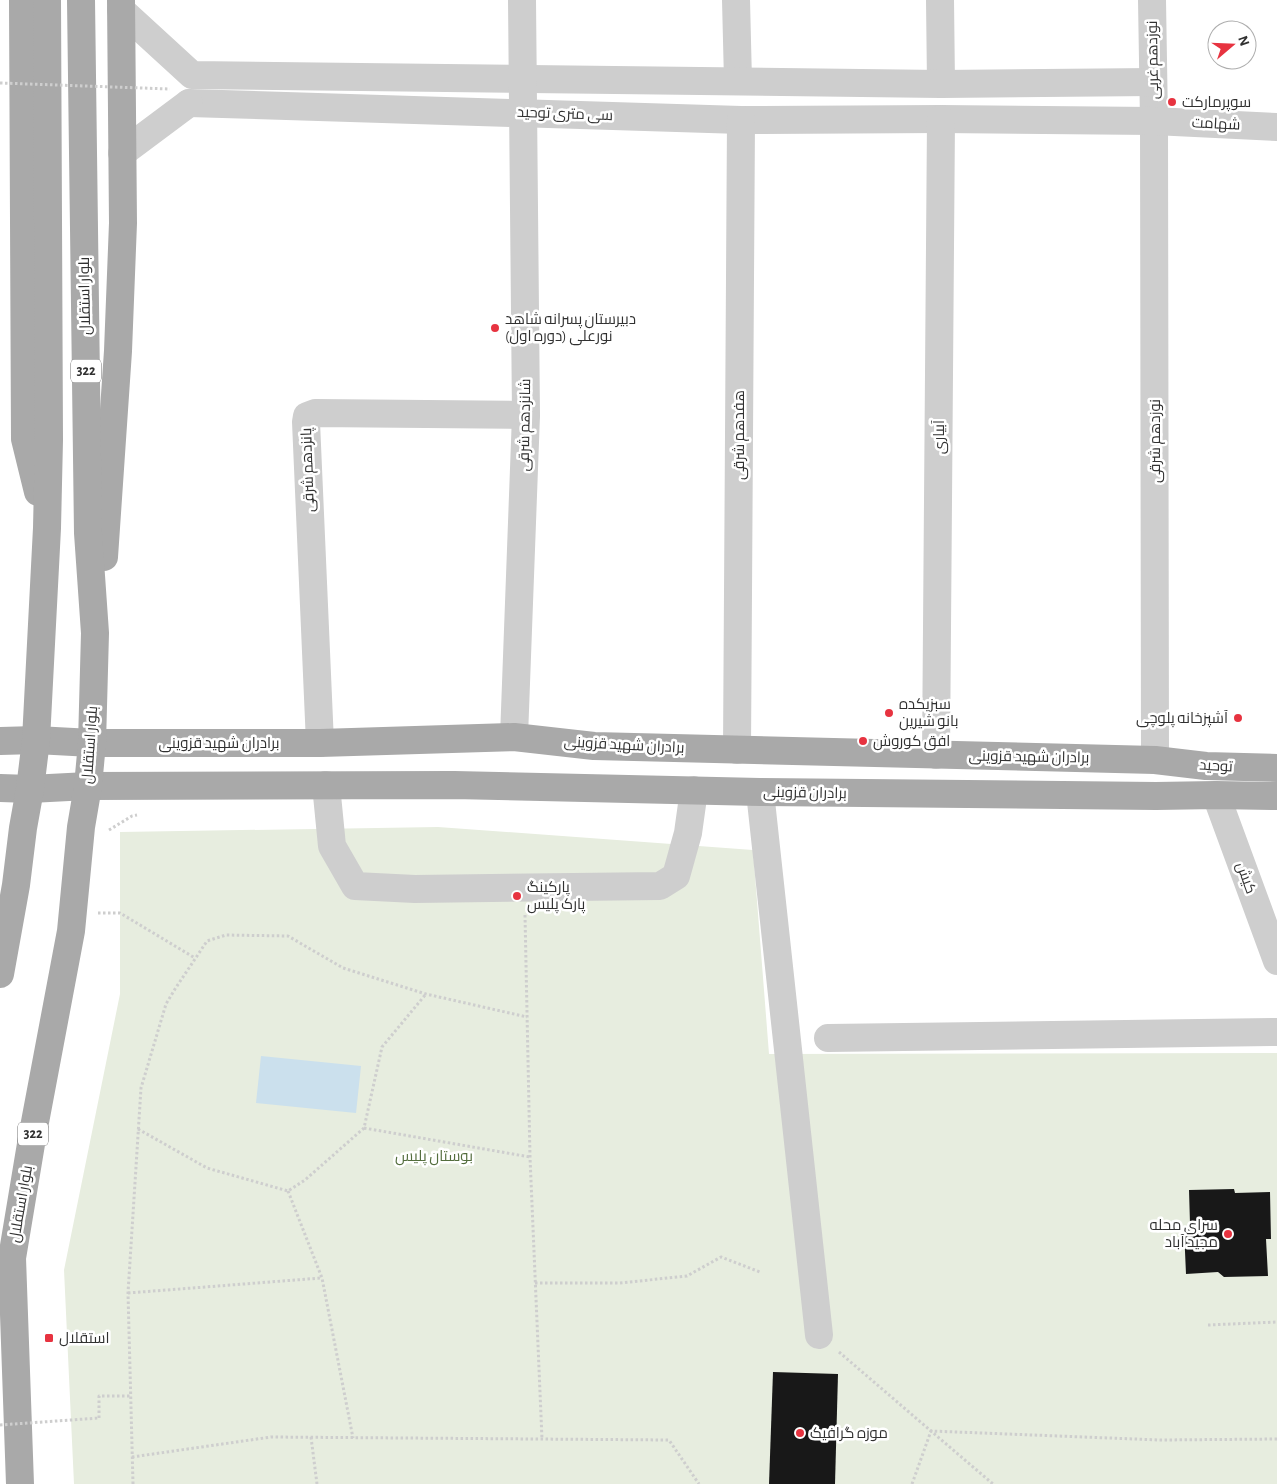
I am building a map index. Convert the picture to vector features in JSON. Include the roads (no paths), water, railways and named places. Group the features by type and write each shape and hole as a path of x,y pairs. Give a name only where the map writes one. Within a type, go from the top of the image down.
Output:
{"main road":[{"path":"23,0 26,439 47,528"},
{"name":"322","path":"0,974 16,885 36,740 47,528 49,430 47,0"},
{"name":"بلوار استقلال","path":"20,1484 12,1258 32,1138 71,931 81,827 88,786 92,743 96,633 88,533 81,0"},
{"path":"96,633 106,533 118,351 123,223 121,5"},
{"name":"برادران شهید قزوینی","path":"0,740 92,743 320,743 514,737 594,746 1155,760"},
{"path":"1155,760 1156,796"},
{"name":"توحید","path":"1155,760 1206,766 1277,768"},
{"path":"1206,766 1216,795"},
{"path":"0,788 326,785"},
{"name":"برادران قزوینی","path":"326,785 454,785 760,792 1156,796"},
{"name":"توحید","path":"1156,796 1277,796"}],"street":[{"name":"شانزدهم شرقی","path":"514,737 526,415 522,0"},
{"path":"736,0 738,81"},
{"path":"940,0 941,84"},
{"name":"نوزدهم غربی","path":"1152,0 1154,121"},
{"path":"121,5 183,89"},
{"path":"122,153 183,89 523,79 941,84 1153,82"},
{"name":"سی متری توحید","path":"183,89 522,113 741,120 941,118"},
{"name":"شهامت","path":"941,118 1154,121 1277,127"},
{"name":"آبیاری","path":"936,755 941,118"},
{"name":"هفدهم شرقی","path":"737,750 741,120"},
{"name":"نوزدهم شرقی","path":"1154,121 1155,760"},
{"name":"پانزدهم شرقی","path":"320,743 307,416 315,413 526,415"},
{"path":"326,785 332,846 355,886 415,890 660,886 676,876 688,833 694,790"},
{"path":"760,792 819,1335"},
{"name":"کیش","path":"1216,795 1277,961"},
{"path":"828,1038 1277,1032"}],"water":[{"path":"261,1056 361,1066 356,1113 256,1103"}],"place":[{"name":"سوپرمارکت","path":"1172,102"},
{"name":"دبیرستان پسرانه شاهد نورعلی (دوره اول)","path":"495,328"},
{"name":"سبزیکده بانو شیرین","path":"889,713"},
{"name":"آشپزخانه پلوچی","path":"1238,718"},
{"name":"افق کوروش","path":"863,741"},
{"name":"پارکینگ پارک پلیس","path":"517,896"},
{"name":"سرای محله مجید آباد","path":"1228,1234"},
{"name":"استقلال","path":"49,1338"},
{"name":"موزه گرافیک","path":"800,1433"}],"park label":[{"name":"بوستان پلیس","path":"434,1156"}]}
